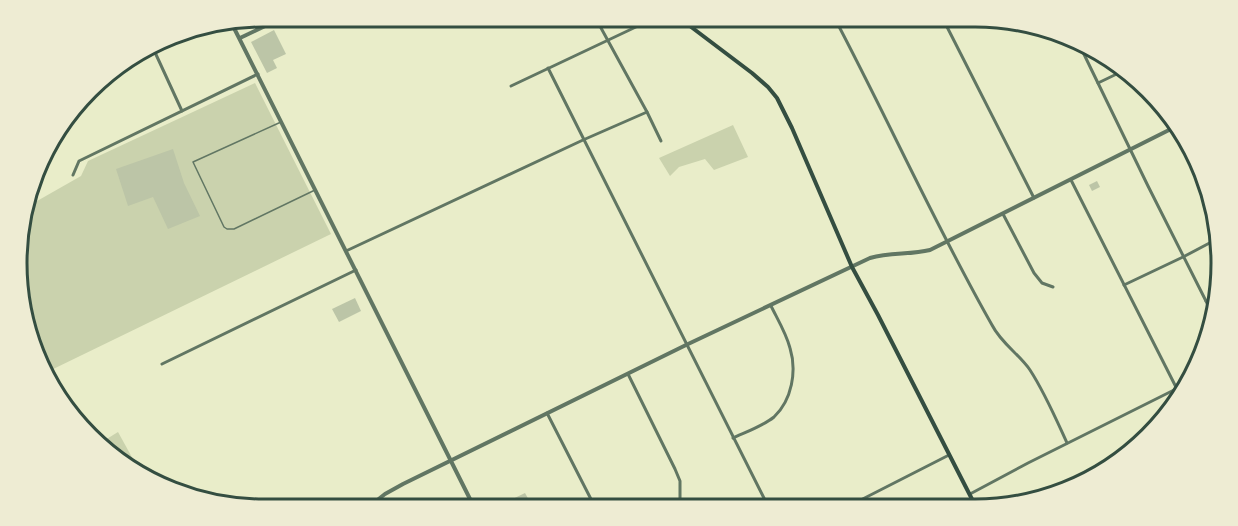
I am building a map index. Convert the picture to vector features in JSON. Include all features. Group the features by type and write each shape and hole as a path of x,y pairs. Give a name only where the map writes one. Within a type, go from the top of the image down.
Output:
{"main road":[{"path":"692,27 760,80 777,98 852,267 972,499"}],"street":[{"path":"240,38 262,27"},
{"path":"601,27 661,141"},
{"path":"511,86 635,27"},
{"path":"840,27 993,328 1030,370 1067,443"},
{"path":"948,27 1034,198"},
{"path":"235,29 471,499"},
{"path":"155,53 182,111"},
{"path":"1085,54 1206,301"},
{"path":"548,68 764,499"},
{"path":"73,175 79,160 258,74"},
{"path":"1098,83 1116,74"},
{"path":"346,251 647,112"},
{"path":"380,499 393,489 547,412 870,258 883,254 930,250 1169,130"},
{"path":"1071,180 1176,386"},
{"path":"1003,213 1034,273 1042,283 1053,287"},
{"path":"1124,285 1210,243"},
{"path":"162,364 356,270"},
{"path":"733,438 773,417 784,405 791,390 792,356 771,306"},
{"path":"628,374 680,481 680,499"},
{"path":"970,494 1174,390"},
{"path":"547,412 591,499"},
{"path":"862,499 949,454"}],"lane":[{"path":"282,122 194,162 224,227 234,229 316,190"}],"green space":[{"path":"255,83 331,234 52,369 35,324 29,294 27,263 29,232 35,202 81,176 88,161"},
{"path":"733,125 748,157 714,170 705,159 679,167 670,176 659,158"},
{"path":"118,432 133,460 119,450 106,439"}],"building":[{"path":"274,30 286,54 273,60 277,68 267,73 251,42"},
{"path":"173,149 184,183 200,216 168,229 153,197 128,206 116,169"},
{"path":"1097,181 1100,187 1092,191 1089,185"},
{"path":"355,298 361,311 339,322 332,309"},
{"path":"525,493 528,499 512,499"}]}
